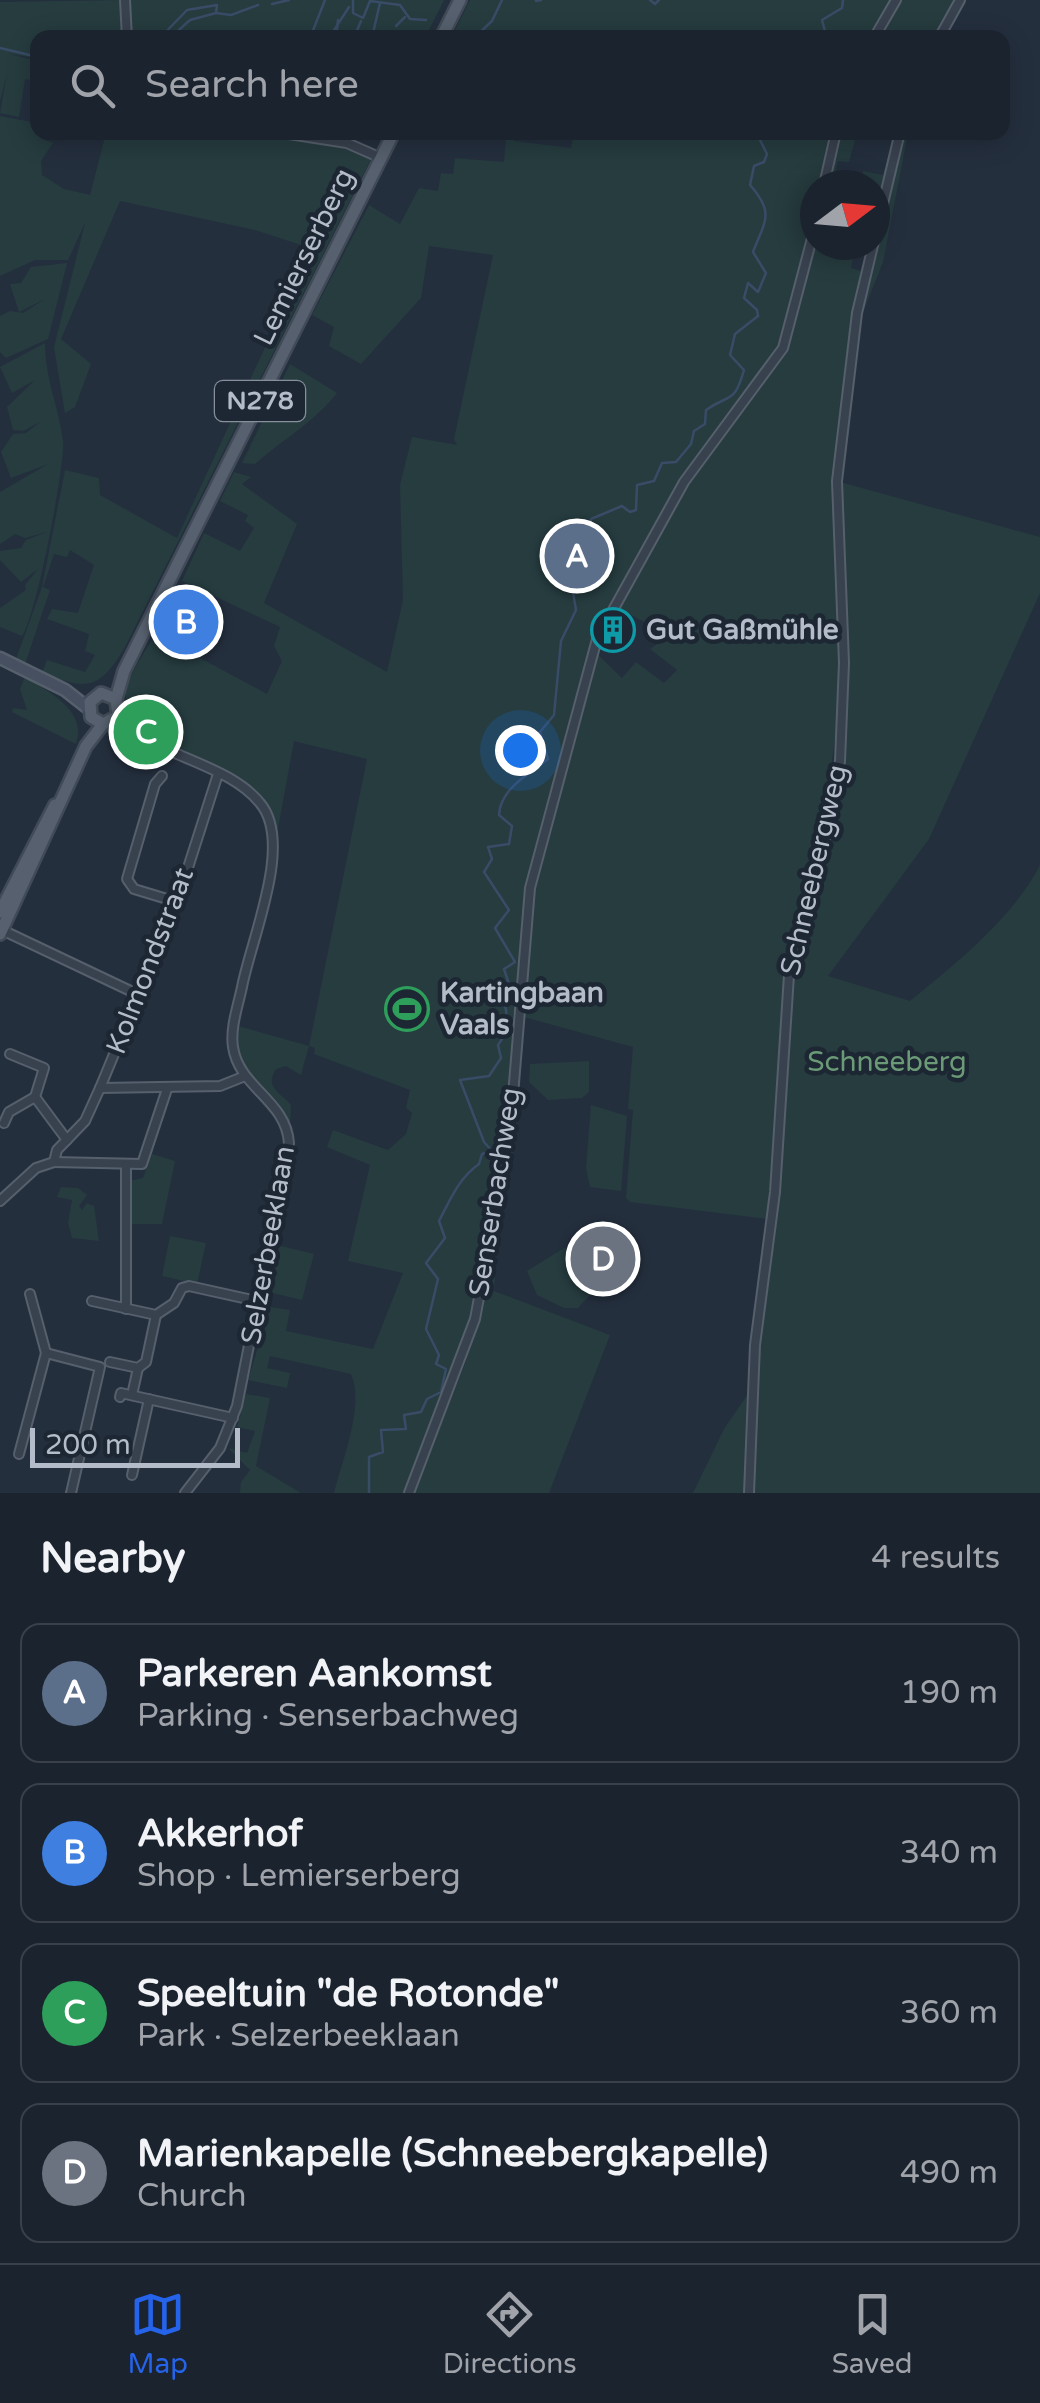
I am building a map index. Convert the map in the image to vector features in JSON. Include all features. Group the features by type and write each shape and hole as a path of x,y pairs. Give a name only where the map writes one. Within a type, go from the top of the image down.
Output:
{"main road":[{"path":"445,30 460,0"},
{"name":"Lemierserberg","path":"100,706 124,671 390,140"},
{"path":"0,658 100,706"},
{"name":"N278","path":"0,912 59,802 100,706"},
{"name":"N278","path":"1,931 54,824 59,802"}],"street":[{"path":"125,0 127,30"},
{"path":"879,30 896,0"},
{"path":"943,30 960,0"},
{"path":"326,140 351,144 381,158"},
{"path":"827,170 834,140"},
{"name":"Schneebergweg","path":"748,1493 756,1326 776,1192 788,975 821,859 840,762 844,663 838,481 854,331 898,140"},
{"name":"Senserbachweg","path":"409,1493 475,1319 510,1132 530,888 597,640 684,482 783,348 806,260"},
{"name":"Selzerbeeklaan","path":"175,753 242,786 260,803 275,845 234,1026 233,1049 245,1076 278,1110 289,1143 261,1302 233,1418 220,1448 185,1493"},
{"name":"Kolmondstraat","path":"0,1201 36,1168 54,1162 67,1140 85,1122 177,902 218,774"},
{"path":"162,776 155,784 126,878 134,889 177,902"},
{"path":"1,931 140,994"},
{"path":"4,1123 10,1112 35,1097 44,1068 10,1054"},
{"path":"100,1088 167,1090 220,1086 245,1076"},
{"path":"54,1162 144,1162 167,1090"},
{"path":"35,1097 67,1140"},
{"path":"126,1165 126,1309"},
{"path":"132,1395 138,1368 146,1362 156,1315 174,1303 182,1288 189,1286 261,1302"},
{"path":"19,1454 46,1353 30,1294"},
{"path":"92,1301 156,1315"},
{"path":"46,1353 100,1367 71,1493"},
{"path":"110,1362 138,1368"},
{"path":"120,1397 121,1393 132,1395 233,1418"},
{"path":"132,1475 149,1399"}],"green space":[{"path":"121,0 123,30 30,30 30,57 9,54 30,59 30,80 25,79 19,117 0,113 7,74 0,101 0,2"},
{"path":"128,0 444,0 429,30 130,30"},
{"path":"470,0 966,0 949,30 455,30"},
{"path":"0,116 30,122 30,140 53,143 41,161 42,175 64,189 90,195 104,140 323,140 371,159 125,647 108,671 91,683 71,682 42,672 47,660 85,672 95,655 85,651 89,634 47,619 52,609 78,613 94,565 70,550 67,557 54,554 43,587 50,590 25,664 16,659 42,587 65,470 99,478 100,495 177,538 297,278 296,259 304,246 255,230 120,201 61,339 91,364 75,407 65,413 54,347 85,223 68,260 35,260 0,276"},
{"name":"Schneeberg","path":"506,140 571,148 573,140 855,140 849,162 838,161 836,170 800,170 800,260 853,260 851,268 864,272 851,332 840,482 1040,537 1040,593 929,839 828,976 910,1001 999,922 1040,865 1040,1493 693,1493 724,1429 752,1388 770,1247 790,977 841,783 847,714 838,713 824,829 783,988 769,1219 630,1202 626,1198 633,1047 513,1014 505,1155 472,1319 405,1493 334,1493 354,1417 355,1387 351,1374 270,1356 267,1368 290,1373 287,1388 248,1380 270,1307 290,1310 286,1331 373,1349 403,1273 348,1261 370,1165 327,1147 333,1130 388,1150 406,1134 412,1113 406,1108 410,1090 314,1054 315,1048 309,1046 367,759 294,741 277,834 261,805 227,777 184,754 170,758 167,766 106,735 124,724 127,685 134,670 155,634 267,694 282,661 274,646 280,627 182,581 204,533 240,551 254,528 245,521 248,515 220,501 234,472 251,477 242,484 297,524 264,603 387,672 403,600 400,485 412,437 457,445 454,439 493,255 429,246 421,298 361,364 329,346 334,327 312,315 369,205 400,224 419,188 438,191 441,173 453,174 455,158 504,162","holes":["611,605 661,630 660,642 650,649 677,670 664,683 636,662 622,678 598,655 594,659 595,637"]},
{"path":"892,140 907,140 890,226 890,186 892,178 890,183 890,170 884,170"},
{"path":"872,260 883,260 863,312 857,350 866,286"},
{"path":"67,263 48,339 6,358 0,352 0,316 10,311 23,313 45,299 19,312 10,284 21,283 31,267"},
{"path":"45,343 63,441 62,456 42,573 22,636 0,627 0,608 26,590 25,585 38,569 21,582 0,560 0,551 21,548 26,540 47,532 25,538 15,534 0,544 0,492 48,464 11,478 1,452 13,434 26,433 40,422 23,431 13,430 7,407 35,380 12,393 0,367"},
{"path":"290,364 337,393 310,421 255,464 242,463"},
{"path":"25,677 55,696 71,712 78,732 76,744 12,712 13,708 27,710 20,689"},
{"path":"238,1026 309,1046 301,1075 286,1066 276,1069 273,1075 275,1089 291,1105 290,1124 246,1068 237,1042"},
{"path":"589,1061 589,1092 582,1098 548,1100 529,1082 530,1064"},
{"path":"591,1105 627,1116 621,1191 590,1187 586,1168"},
{"path":"152,1154 175,1161 162,1224 129,1224 129,1181 143,1178"},
{"path":"61,1187 78,1188 87,1195 79,1206 82,1210 87,1203 94,1206 99,1241 72,1238 68,1223 72,1200 57,1197"},
{"path":"170,1236 206,1243 197,1284 162,1276"},
{"path":"591,1242 614,1243 592,1256 587,1280 603,1281 578,1308 564,1308 537,1295 527,1271 564,1248"},
{"path":"277,1245 314,1254 302,1300 268,1292"},
{"path":"497,1249 494,1291 610,1335 549,1493 414,1493 466,1361"},
{"path":"246,1394 270,1398 256,1466 301,1493 240,1493 241,1482 250,1470 228,1448 247,1453 255,1431 237,1427"}],"waterway":[{"path":"272,4 289,0"},
{"path":"313,30 325,0"},
{"path":"353,0 353,13 363,18 370,1 400,5 410,19 426,20"},
{"path":"482,30 492,21 502,0"},
{"path":"536,1 541,0"},
{"path":"650,0 655,4 659,0"},
{"path":"825,30 822,20 842,8 843,0"},
{"path":"374,30 380,3"},
{"path":"168,30 187,10 217,5 216,13 231,15 258,5"},
{"path":"334,30 349,7"},
{"path":"179,30 190,20 216,13"},
{"path":"396,26 405,17"},
{"path":"337,30 338,20"},
{"path":"357,30 361,21"},
{"path":"0,48 30,55"},
{"path":"369,1493 369,1457 383,1452 381,1430 406,1429 404,1415 421,1412 427,1399 441,1392 446,1369 436,1364 439,1355 426,1329 438,1279 426,1263 445,1238 439,1221 456,1189 479,1164 482,1154 492,1151 484,1142 460,1080 489,1076 501,1058 498,1045 506,1029 504,1001 510,987 504,969 515,962 495,928 509,910 484,872 492,859 488,847 509,844 512,826 499,815 504,797 548,759 540,732 554,715 561,641 576,610 572,586 600,549 598,537 590,530 591,519 622,506 630,512 636,510 637,485 654,481 662,463 676,462 691,444 694,431 705,424 706,410 737,389 744,370 730,355 735,334 758,316 744,298 748,283 758,292 766,273 753,252 765,217 763,203 750,185 754,166 764,162 767,154 760,140"}],"place":[{"name":"Parkeren Aankomst","path":"577,556"},
{"name":"Akkerhof","path":"186,622"},
{"name":"Gut Gaßmühle","path":"613,630"},
{"name":"Speeltuin \"de Rotonde\"","path":"146,732"},
{"name":"Kartingbaan Vaals","path":"407,1009"},
{"name":"Marienkapelle (Schneebergkapelle)","path":"603,1259"}]}
